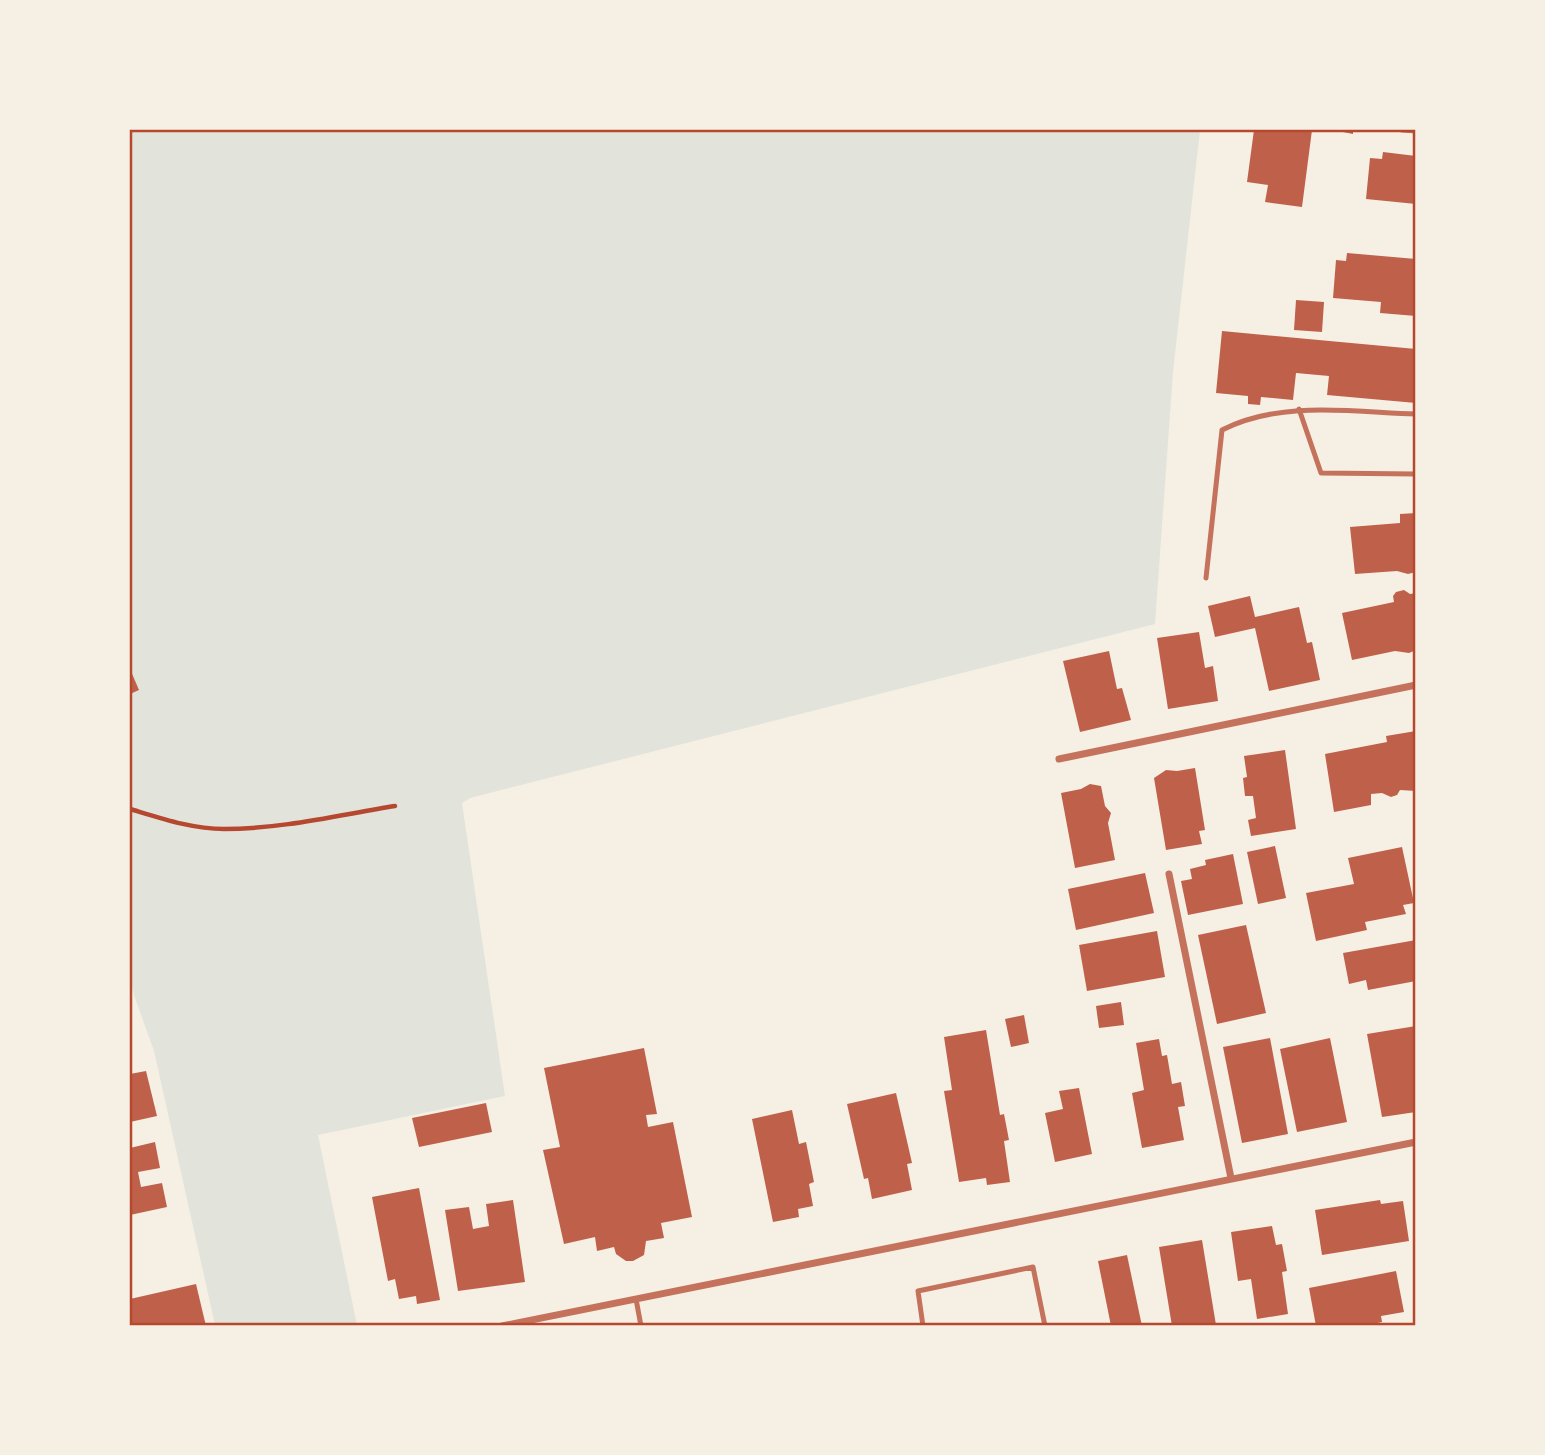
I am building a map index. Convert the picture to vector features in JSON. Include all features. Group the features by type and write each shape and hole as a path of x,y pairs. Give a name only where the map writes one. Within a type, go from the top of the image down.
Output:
{"street":[{"path":"1059,759 1416,685"},
{"path":"1169,874 1231,1178"},
{"path":"502,1325 1416,1142"}],"lane":[{"path":"1402,130 1416,131"},
{"path":"1206,578 1222,430 1237,422 1299,409 1416,414"},
{"path":"1299,409 1321,473 1416,474"},
{"path":"923,1325 918,1291 1033,1267 1045,1325"},
{"path":"636,1299 641,1325"}],"path":[{"path":"130,809 175,823 223,829 281,825 395,806"}],"shaded area":[{"path":"130,130 1200,130 1173,372 1155,624 470,798 462,803 505,1096 318,1135 357,1325 215,1325 154,1051 134,995 130,975"}],"building":[{"path":"1254,130 1312,130 1302,207 1265,202 1268,185 1247,182"},
{"path":"1333,130 1353,130 1353,134"},
{"path":"1383,152 1416,156 1416,204 1366,199 1370,158 1382,159"},
{"path":"1347,253 1416,259 1416,316 1380,313 1381,302 1333,298 1336,260 1346,261"},
{"path":"1296,300 1324,302 1322,332 1294,330"},
{"path":"1222,331 1416,349 1416,403 1327,395 1329,376 1296,373 1293,400 1261,397 1260,405 1248,404 1248,396 1216,393"},
{"path":"1416,513 1416,572 1355,574 1350,527 1400,523 1400,514"},
{"path":"1404,590 1410,594 1416,593 1416,650 1409,653 1395,651 1352,660 1342,613 1394,602 1393,596 1396,592"},
{"path":"1250,596 1255,617 1299,607 1307,643 1312,642 1320,680 1269,691 1255,628 1215,637 1208,606"},
{"path":"1199,632 1205,668 1213,666 1218,701 1168,709 1157,638"},
{"path":"1109,651 1117,689 1122,688 1131,720 1080,732 1063,661"},
{"path":"130,669 139,690 130,694"},
{"path":"1416,731 1416,791 1400,790 1397,795 1391,797 1382,793 1371,794 1371,805 1334,812 1325,754 1387,742 1386,736"},
{"path":"1285,750 1296,829 1251,836 1248,820 1256,818 1253,796 1245,796 1243,778 1247,777 1244,756"},
{"path":"1195,768 1205,830 1199,831 1202,844 1166,850 1154,778 1166,770"},
{"path":"1090,784 1101,786 1105,806 1111,813 1108,823 1115,860 1075,868 1061,793 1081,789"},
{"path":"1275,846 1286,898 1258,904 1247,852"},
{"path":"1402,847 1414,903 1403,905 1406,914 1365,922 1367,930 1316,941 1306,893 1354,884 1348,858"},
{"path":"1233,854 1243,904 1188,915 1181,881 1192,879 1190,869 1206,865 1205,860"},
{"path":"1145,873 1154,913 1076,930 1068,889"},
{"path":"1246,925 1266,1013 1217,1024 1198,935"},
{"path":"1157,931 1165,977 1087,991 1079,945"},
{"path":"1416,940 1416,981 1368,990 1366,980 1349,984 1343,953"},
{"path":"1121,1002 1124,1025 1099,1028 1096,1006"},
{"path":"1024,1015 1029,1043 1011,1047 1005,1019"},
{"path":"1416,1026 1416,1112 1382,1117 1367,1034"},
{"path":"986,1030 1000,1115 1004,1114 1009,1140 1004,1141 1010,1182 987,1185 986,1178 959,1182 944,1091 952,1090 944,1037"},
{"path":"1270,1038 1288,1134 1242,1143 1223,1047"},
{"path":"1330,1038 1347,1122 1297,1132 1280,1049"},
{"path":"1159,1039 1162,1056 1167,1055 1172,1084 1181,1082 1185,1106 1178,1107 1184,1140 1142,1148 1132,1093 1144,1090 1136,1043"},
{"path":"644,1048 657,1114 646,1115 648,1127 673,1122 692,1217 661,1223 664,1238 646,1241 644,1255 633,1261 626,1261 616,1254 614,1247 597,1251 595,1237 564,1244 543,1150 560,1147 544,1068"},
{"path":"146,1071 157,1116 130,1122 130,1074"},
{"path":"1079,1088 1092,1154 1055,1162 1045,1113 1063,1109 1059,1091"},
{"path":"896,1093 912,1163 907,1164 912,1190 872,1199 868,1178 864,1179 847,1104"},
{"path":"486,1103 492,1132 419,1147 412,1118"},
{"path":"792,1110 799,1144 806,1142 814,1182 809,1184 813,1206 798,1209 799,1217 773,1222 752,1119"},
{"path":"155,1142 160,1168 138,1172 141,1187 162,1183 167,1207 130,1215 130,1148"},
{"path":"419,1188 440,1300 417,1304 416,1296 399,1299 395,1279 388,1281 372,1197"},
{"path":"513,1200 525,1282 458,1291 445,1210 469,1207 473,1229 489,1226 486,1204"},
{"path":"1380,1200 1381,1204 1403,1201 1409,1241 1322,1255 1315,1210"},
{"path":"1272,1226 1276,1245 1282,1244 1287,1271 1282,1272 1288,1314 1257,1319 1251,1279 1238,1281 1231,1232"},
{"path":"1202,1240 1216,1325 1172,1326 1159,1247"},
{"path":"1127,1255 1142,1326 1111,1326 1098,1261"},
{"path":"1396,1271 1404,1312 1381,1316 1382,1322 1364,1326 1316,1326 1309,1288"},
{"path":"196,1284 206,1326 130,1326 130,1299"}]}
